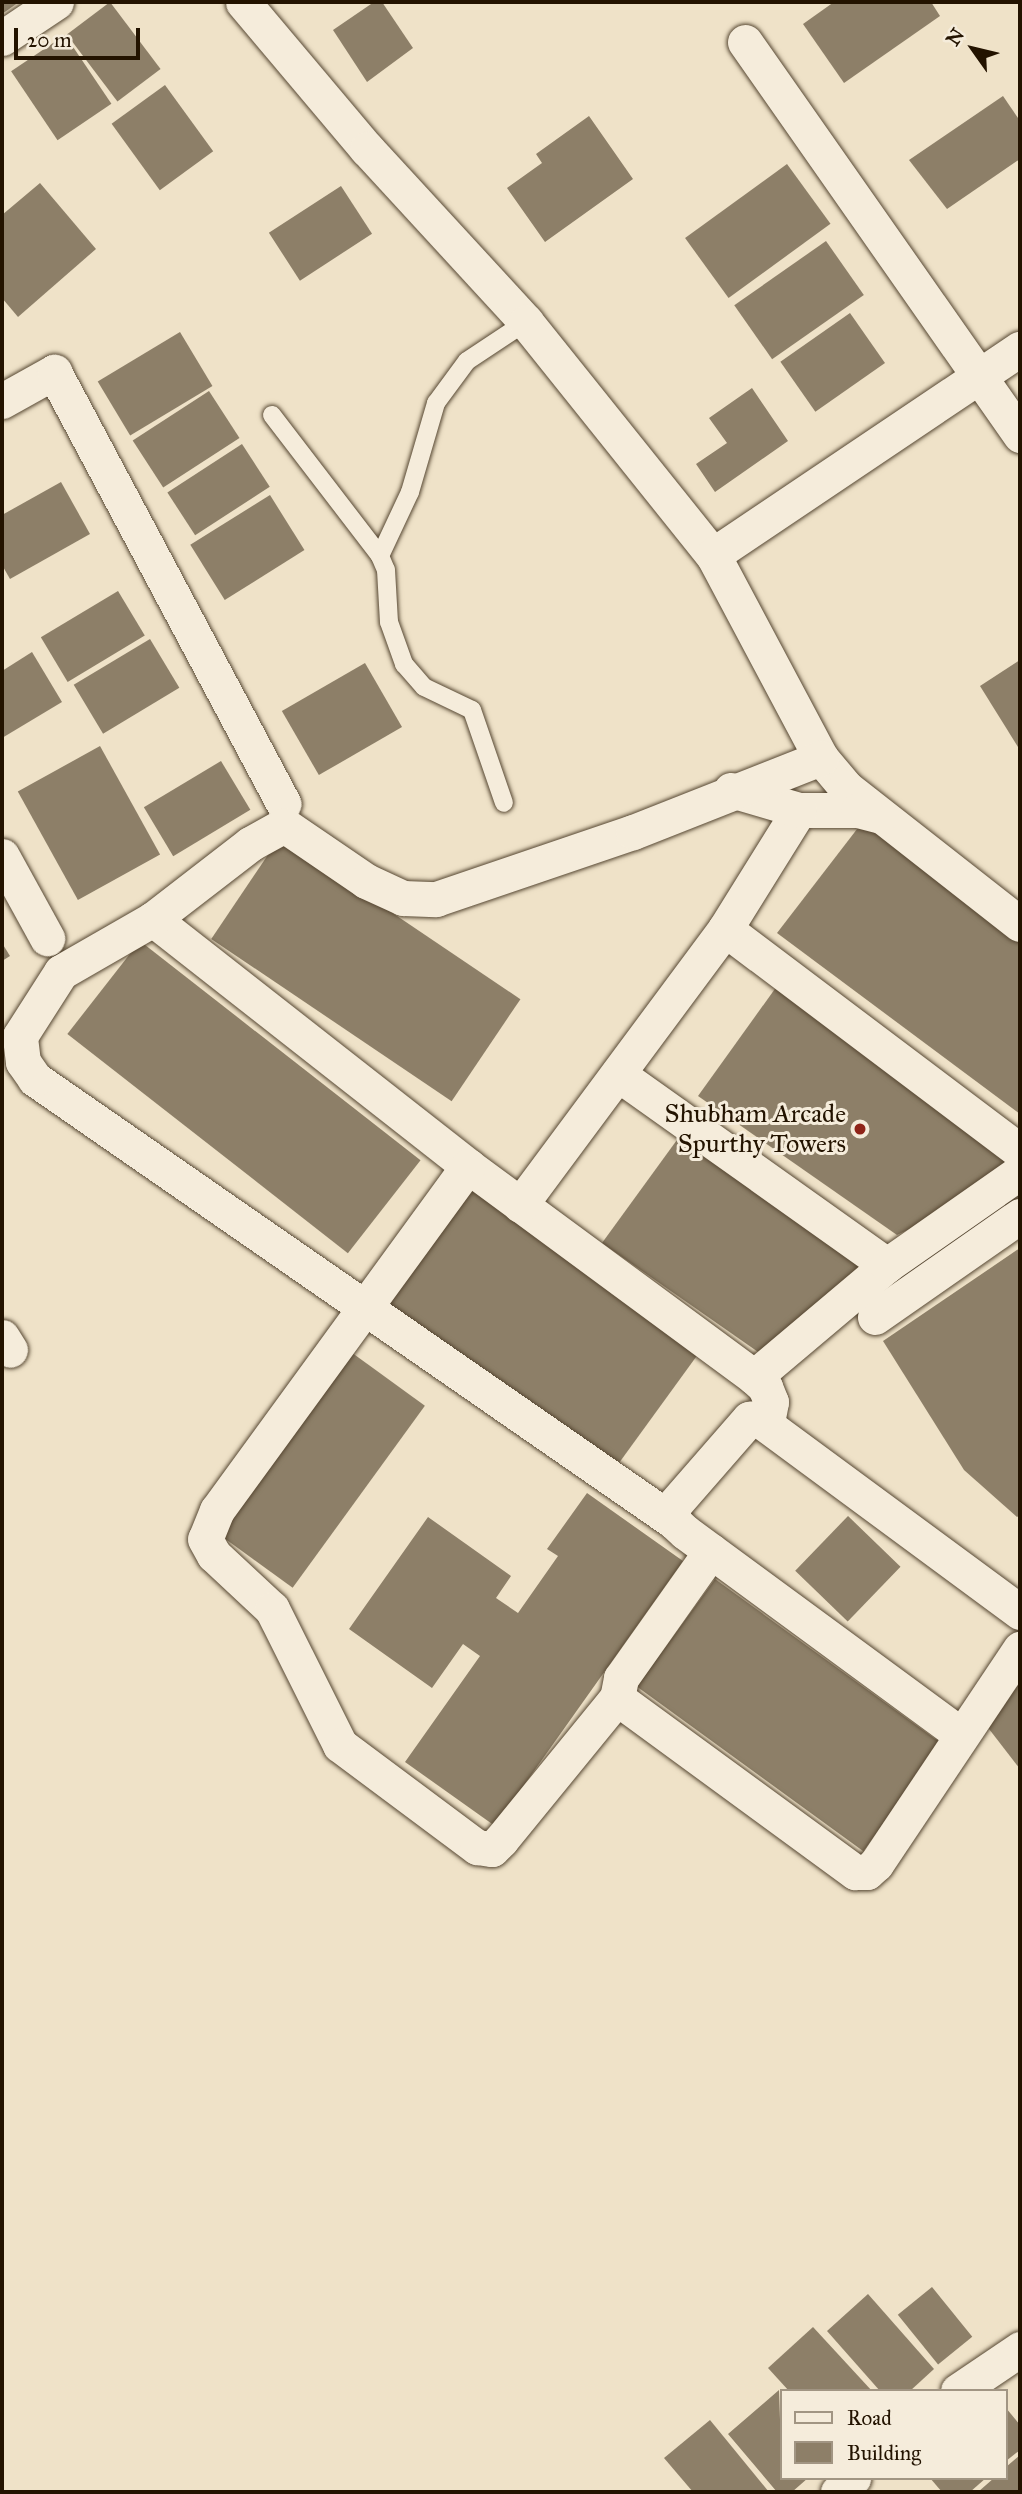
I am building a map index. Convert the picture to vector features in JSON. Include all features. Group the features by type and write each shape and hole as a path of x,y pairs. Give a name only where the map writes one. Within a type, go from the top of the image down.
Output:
{"street":[{"path":"2,38 56,2"},
{"path":"243,2 367,149 526,322 713,555 827,765 884,817 1020,924"},
{"path":"745,41 1020,435"},
{"path":"713,555 1020,349"},
{"path":"3,397 54,372 285,804"},
{"path":"827,765 731,790 633,832 436,899 403,898 366,881 284,825 250,844 153,919 61,972 20,1037 23,1062 35,1079 363,1310 673,1521 960,1734"},
{"path":"520,1205 724,929 786,807 827,765"},
{"path":"731,790 786,807 858,810 884,817"},
{"path":"2,856 47,938"},
{"path":"153,919 468,1167 754,1377 765,1387 771,1402 767,1422"},
{"path":"724,929 1020,1151"},
{"path":"618,1073 887,1265"},
{"path":"468,1167 209,1522 205,1539 215,1555 272,1609 340,1745 477,1847 492,1849 617,1698 621,1678 711,1551"},
{"path":"754,1377 887,1265 1020,1172"},
{"path":"875,1317 1020,1216"},
{"path":"673,1521 673,1506 749,1419 767,1422 1020,1612"},
{"path":"617,1698 855,1871 867,1872 876,1864 960,1734 1020,1649"},
{"path":"962,2389 1015,2363"},
{"path":"838,2492 851,2480"}],"lane":[{"path":"380,556 410,492 436,403 467,361 526,322"},
{"path":"272,415 380,556 386,570 389,622 404,664 424,687 472,710 504,803"}],"building":[{"path":"2,2 19,2 2,14"},
{"path":"110,2 161,69 117,102 67,34"},
{"path":"374,2 382,2 413,48 367,82 333,30"},
{"path":"834,2 931,2 940,16 844,83 803,24"},
{"path":"65,35 111,104 58,140 11,71"},
{"path":"165,85 213,151 160,190 112,124"},
{"path":"1003,96 1020,121 1020,159 947,209 909,160"},
{"path":"589,116 633,179 545,242 507,188 542,163 536,154"},
{"path":"787,164 830,224 729,298 685,238"},
{"path":"40,183 96,249 18,317 2,298 2,215"},
{"path":"341,186 372,234 300,281 269,233"},
{"path":"826,241 864,295 772,359 734,305"},
{"path":"850,313 885,363 815,412 780,362"},
{"path":"180,332 212,386 130,435 98,381"},
{"path":"752,388 788,441 715,492 696,464 727,443 709,418"},
{"path":"209,391 239,438 163,488 133,441"},
{"path":"242,444 270,487 195,535 167,492"},
{"path":"61,482 90,534 10,579 2,565 2,515"},
{"path":"270,495 304,550 225,600 190,545"},
{"path":"118,591 145,636 68,682 41,637"},
{"path":"150,639 179,688 103,734 74,685"},
{"path":"32,652 62,702 2,738 2,671"},
{"path":"1020,660 1020,745 1018,747 980,686"},
{"path":"365,663 402,727 319,775 282,711"},
{"path":"100,746 160,854 78,900 18,792"},
{"path":"221,761 250,810 173,856 144,807"},
{"path":"864,820 1020,939 1020,1114 777,933"},
{"path":"280,837 520,999 452,1101 211,939"},
{"path":"140,941 421,1160 348,1253 67,1034"},
{"path":"2,943 10,956 2,961"},
{"name":"Shubham Arcade Spurthy Towers","path":"777,986 1017,1163 964,1203 897,1235 698,1096"},
{"name":"Shubham Arcade Spurthy Towers","path":"682,1133 868,1261 761,1354 602,1243"},
{"path":"465,1185 698,1354 613,1471 380,1301"},
{"path":"1020,1248 1020,1515 1017,1517 964,1470 883,1341"},
{"path":"344,1347 425,1406 293,1588 212,1529"},
{"path":"587,1493 683,1561 495,1826 405,1762 480,1656 463,1644 432,1688 349,1629 428,1517 511,1576 496,1598 518,1613 558,1556 547,1549"},
{"path":"848,1516 901,1567 848,1621 795,1571"},
{"path":"715,1579 942,1744 863,1851 637,1687"},
{"path":"1020,1684 1020,1769 979,1716"},
{"path":"932,2287 972,2337 938,2364 898,2315"},
{"path":"868,2294 934,2369 912,2389 878,2389 827,2331"},
{"path":"813,2327 870,2389 787,2389 768,2368"},
{"path":"779,2390 780,2480 806,2480 792,2492 777,2492 728,2434"},
{"path":"1008,2410 1020,2425 1020,2450 1008,2459"},
{"path":"710,2420 769,2492 693,2492 664,2458"},
{"path":"1020,2455 1020,2492 978,2492 992,2480 1008,2480 1008,2465"},
{"path":"932,2480 984,2480 970,2492 942,2492"}],"place":[{"name":"Shubham Arcade Spurthy Towers","path":"860,1129"}]}
